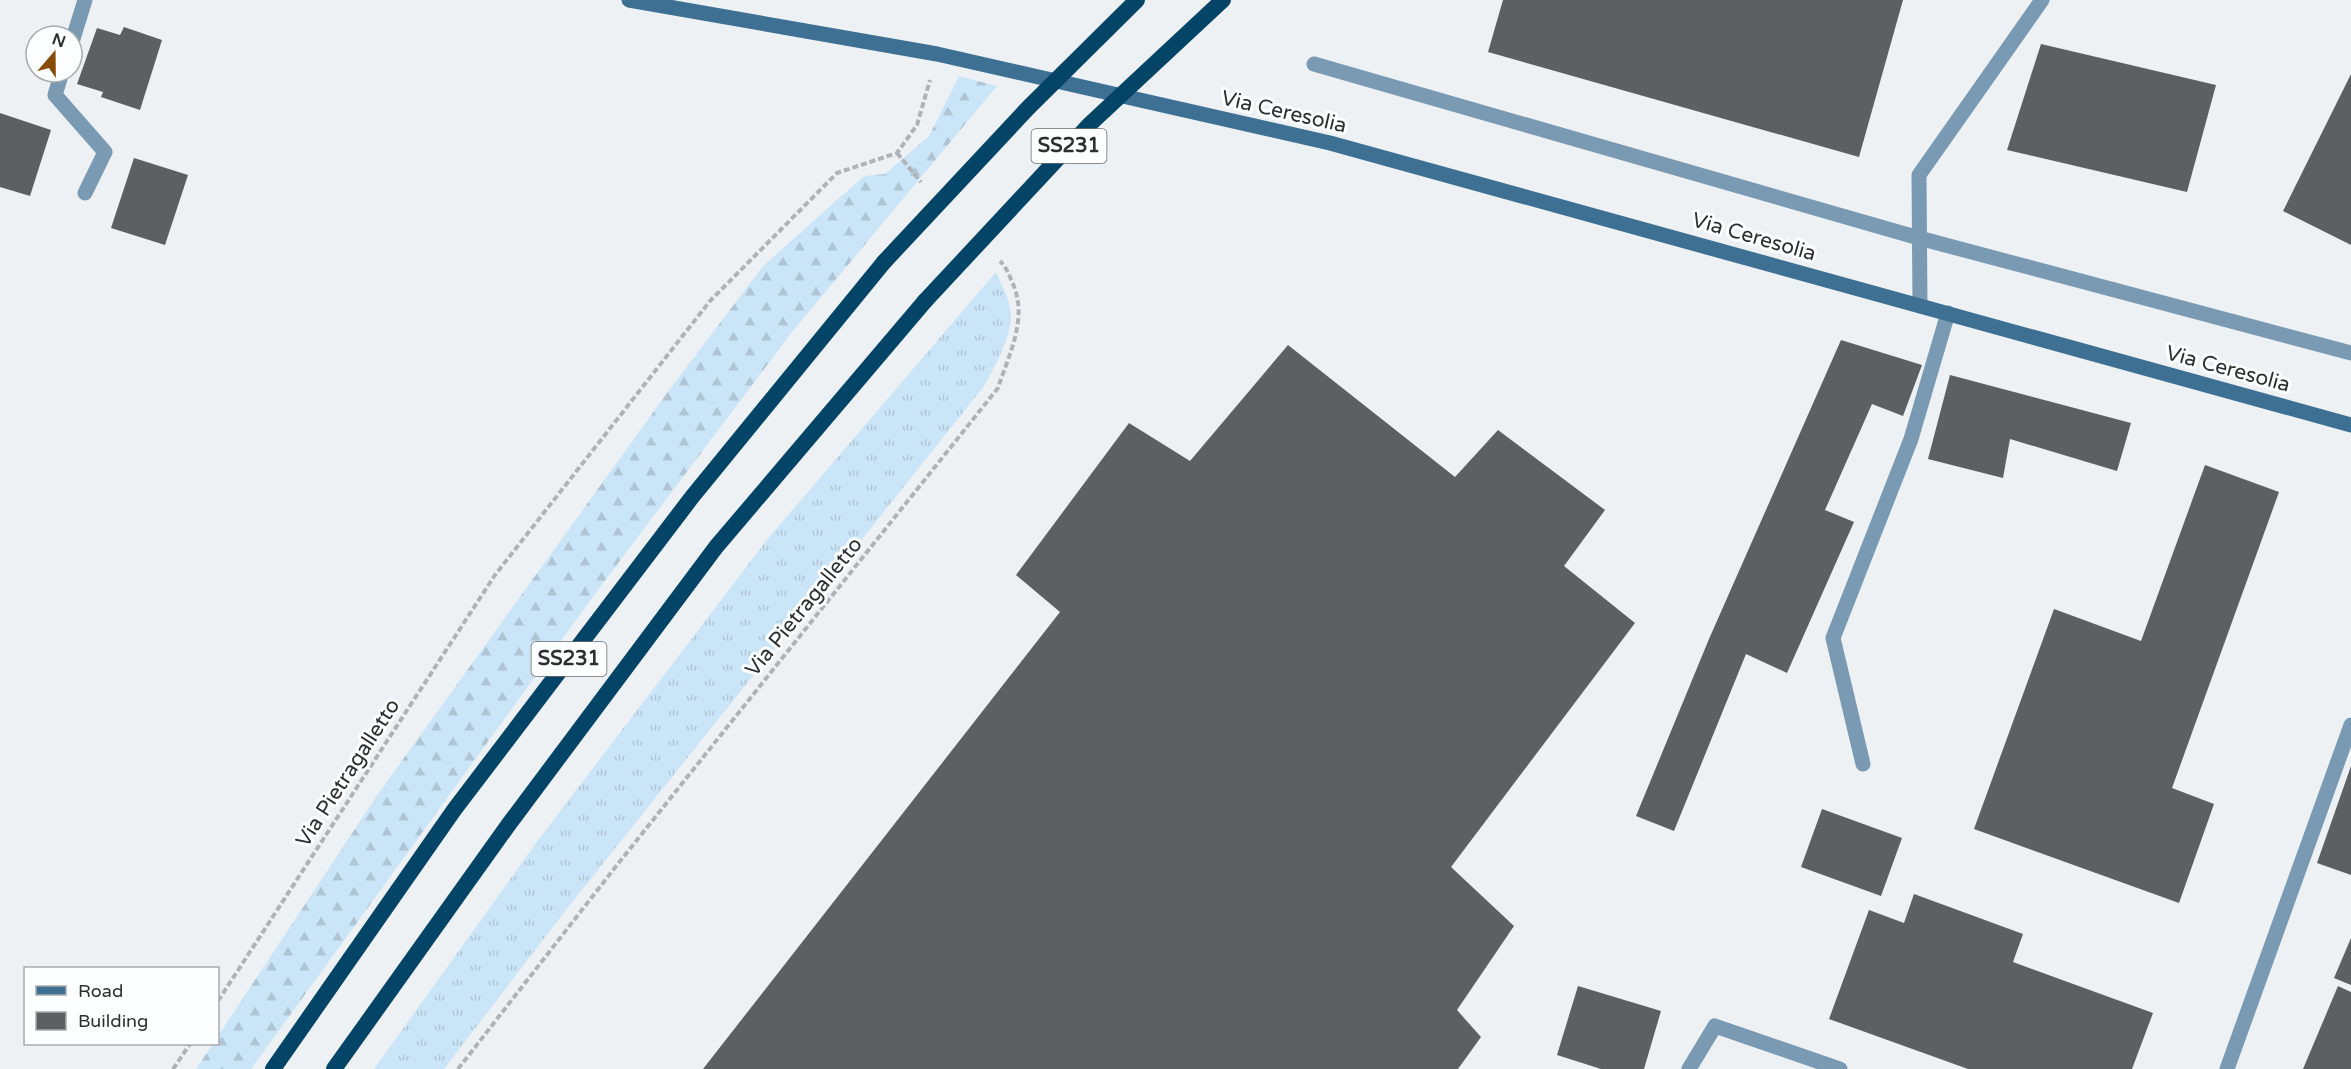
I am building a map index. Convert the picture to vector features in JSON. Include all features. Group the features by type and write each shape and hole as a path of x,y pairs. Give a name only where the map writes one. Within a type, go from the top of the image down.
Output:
{"highway":[{"name":"SS231","path":"273,1069 454,810 692,497 884,262 1028,108 1137,0"},
{"name":"SS231","path":"334,1069 510,824 716,547 925,301 1090,124 1223,0"}],"main road":[{"name":"Via Ceresolia","path":"629,0 938,54 1330,143 2351,424"}],"street":[{"path":"78,24 85,0"},
{"path":"1920,306 1918,175 2042,0"},
{"path":"1314,63 1920,238 2351,353"},
{"path":"58,84 55,95 105,152 85,193"},
{"path":"1863,764 1833,638 1911,439 1948,313"},
{"path":"2227,1069 2351,725"},
{"path":"1689,1069 1715,1026 1840,1069"}],"path":[{"path":"924,184 897,153 917,125 938,54"},
{"name":"Via Pietragalletto","path":"219,999 495,575 710,301 837,173 897,153"},
{"name":"Via Pietragalletto","path":"458,1069 639,837 998,388 1019,324 1019,296 1005,266 997,258"},
{"path":"173,1069 189,1045"}],"green space":[{"path":"959,76 997,86 792,332 592,598 251,1069 196,1069 212,1045 219,1045 219,1034 378,794 667,393 763,266 864,176 885,174 929,136"},
{"path":"996,272 1008,299 1011,317 1005,343 985,385 566,910 444,1069 374,1069 539,839 766,541"}],"building":[{"path":"1503,0 1903,0 1859,157 1488,52"},
{"path":"124,27 162,40 140,110 101,97 103,92 77,84 84,84 84,64 97,28 120,35"},
{"path":"2041,44 2216,85 2187,192 2007,150"},
{"path":"2351,74 2351,245 2283,211"},
{"path":"0,113 51,130 30,196 0,187"},
{"path":"134,158 188,175 165,245 111,228"},
{"path":"1841,340 1922,365 1903,416 1872,404 1825,510 1854,522 1787,673 1746,654 1674,831 1636,816 1709,639"},
{"path":"1288,345 1455,477 1498,430 1605,510 1564,566 1635,623 1451,867 1514,926 1457,1010 1481,1037 1458,1069 703,1069 1060,612 1016,575 1129,423 1190,461"},
{"path":"1950,375 2131,423 2117,471 2010,439 2003,478 1928,459"},
{"path":"2205,465 2279,492 2172,788 2214,804 2179,903 1974,829 2054,609 2141,641"},
{"path":"2351,766 2351,875 2317,863"},
{"path":"1822,809 1902,838 1881,896 1801,867"},
{"path":"1914,894 2023,934 2013,962 2153,1013 2132,1069 1968,1069 1829,1019 1869,910 1904,923"},
{"path":"2351,938 2351,985 2334,978"},
{"path":"1578,986 1661,1011 1644,1069 1601,1069 1557,1055"},
{"path":"2338,986 2351,992 2351,1069 2303,1069"}]}
